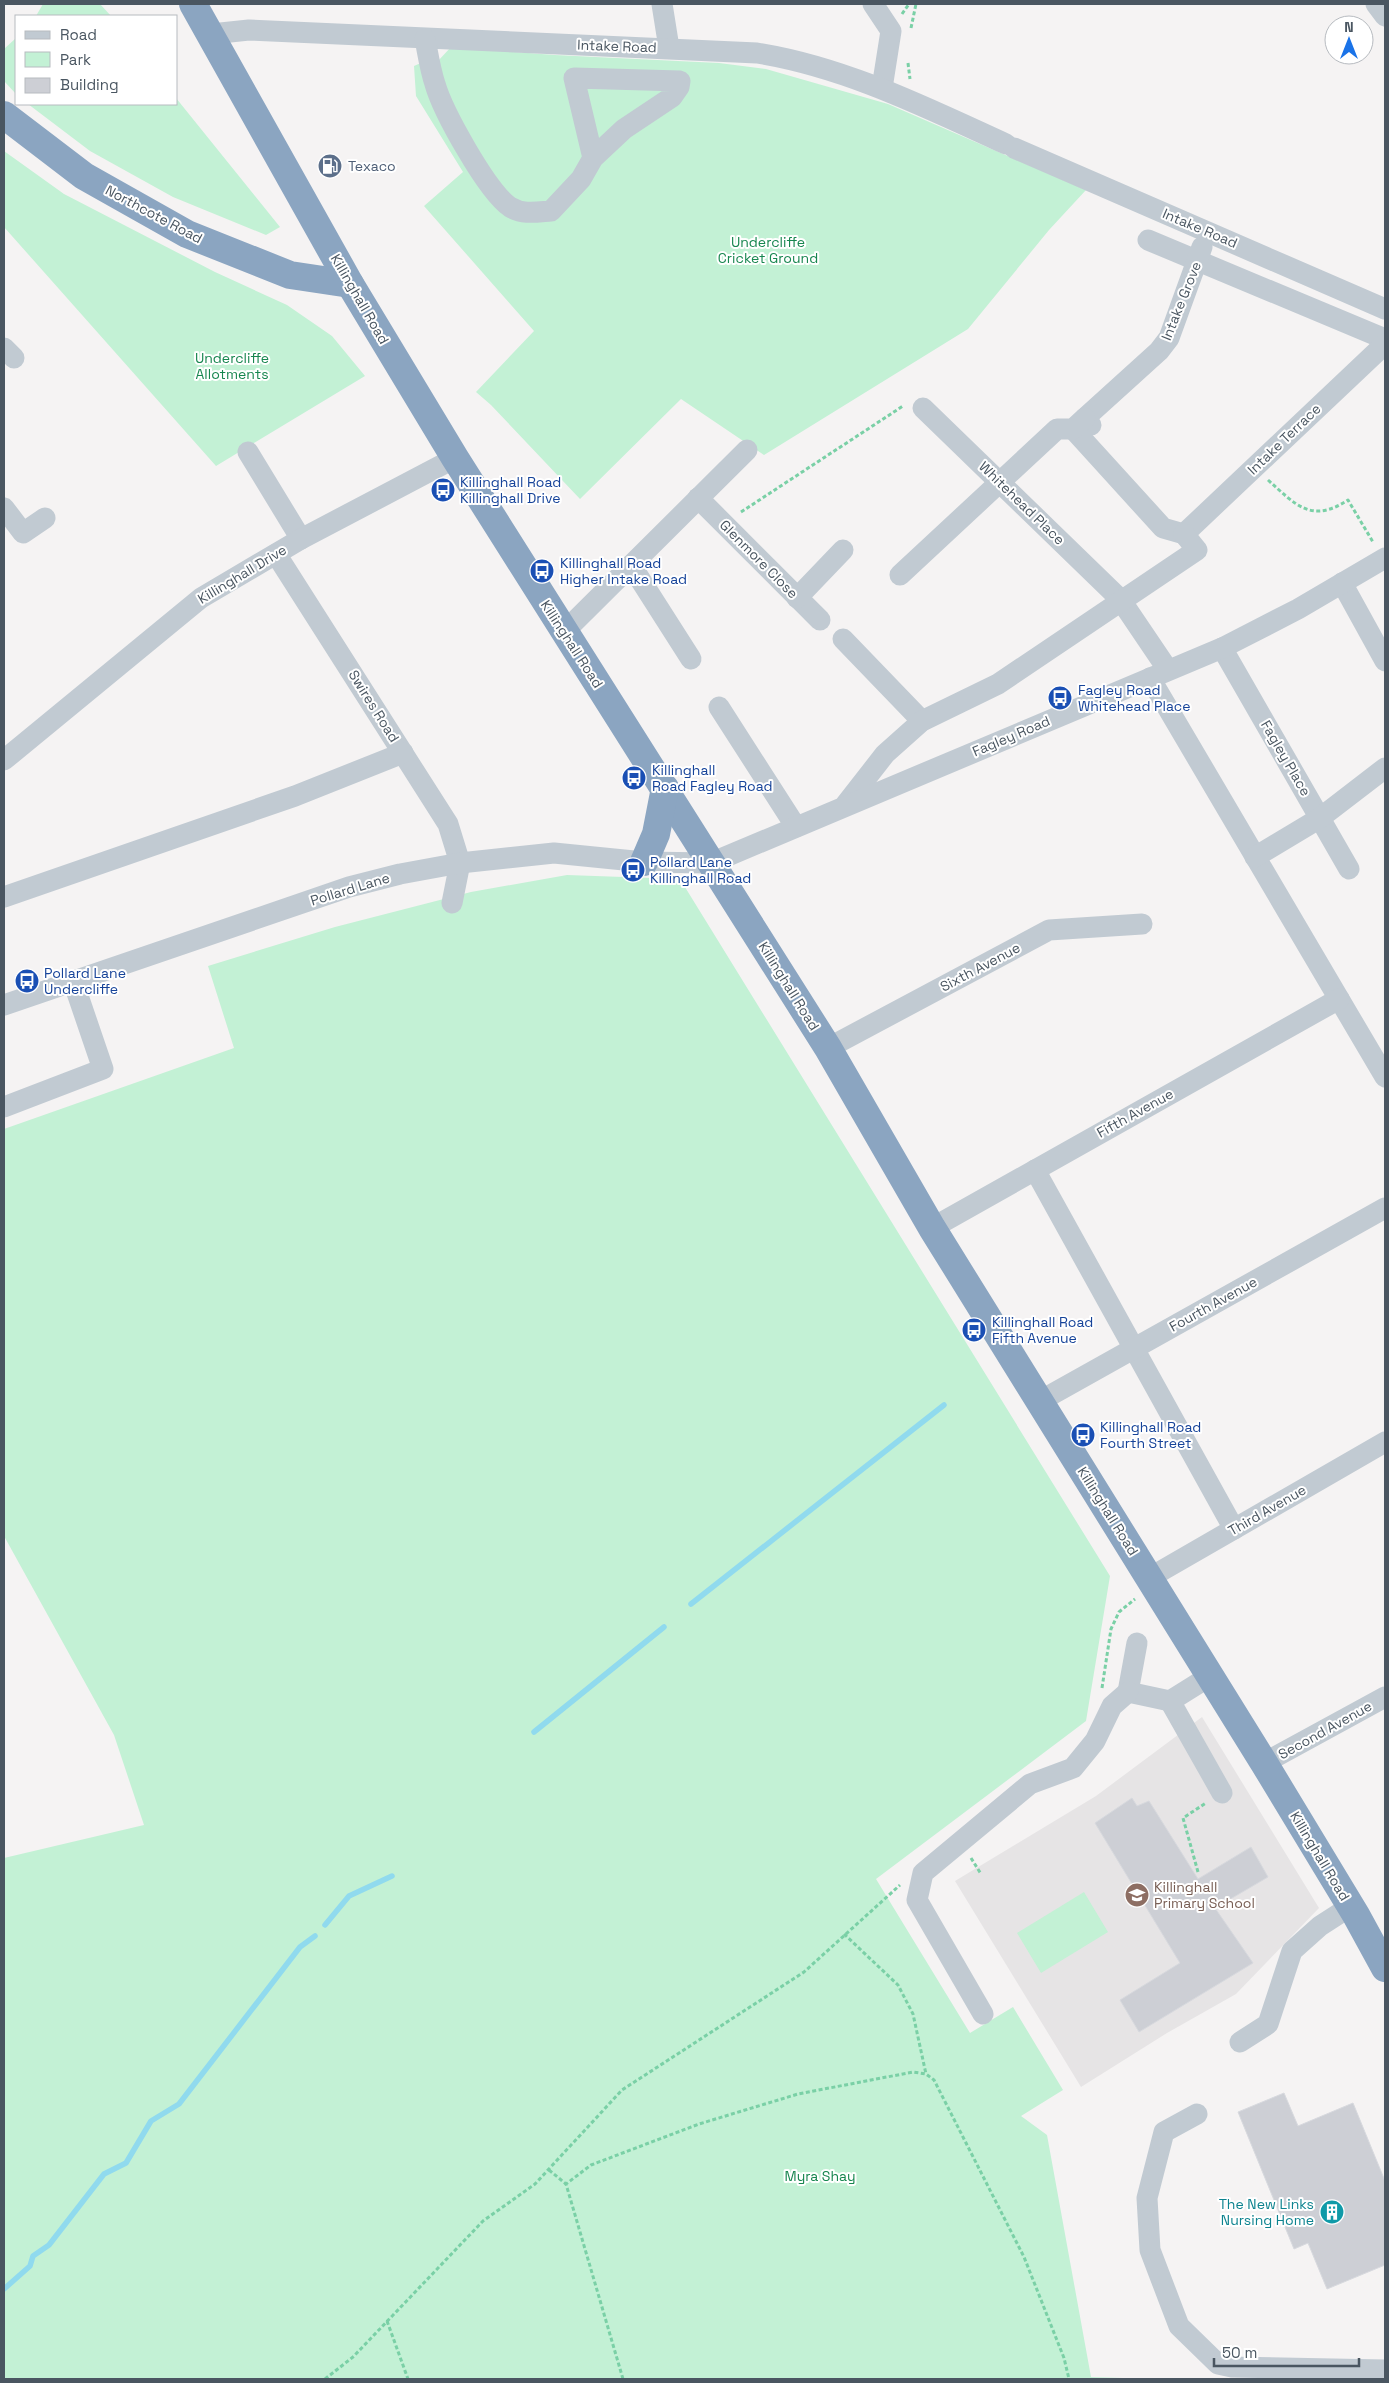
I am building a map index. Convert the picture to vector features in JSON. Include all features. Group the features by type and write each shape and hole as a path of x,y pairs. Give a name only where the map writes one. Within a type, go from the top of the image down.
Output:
{"highway":[{"name":"Killinghall Road","path":"193,4 350,284 455,458 828,1048 932,1228 1264,1763 1385,1965"},
{"name":"Northcote Road","path":"4,115 84,176 187,234 290,275 350,284"},
{"path":"644,862 656,834 665,788"}],"street":[{"path":"662,4 669,48"},
{"path":"873,4 891,32 882,88"},
{"path":"1376,4 1385,16"},
{"name":"Intake Road","path":"211,34 249,30 669,48 757,53 792,59 882,88 1010,146 1385,309"},
{"path":"425,39 429,64 445,109 480,170 496,194 511,207 528,213 551,211 581,179 593,158 624,129 672,97 680,87 680,81 574,78 575,90 593,158"},
{"name":"Intake Grove","path":"1083,424 1169,338 1207,232"},
{"path":"1148,240 1385,339"},
{"name":"Intake Terrace","path":"1184,534 1385,344"},
{"name":"Whitehead Place","path":"924,408 1120,600 1255,857 1385,1077"},
{"path":"845,806 885,754 922,721 998,684 1120,600 1197,550 1184,534 1163,528 1083,424 1057,429 900,575"},
{"path":"564,632 747,450"},
{"path":"248,452 301,538"},
{"name":"Killinghall Drive","path":"4,760 201,598 301,538 455,458"},
{"name":"Glenmore Close","path":"698,498 820,620"},
{"path":"4,508 23,533 45,518"},
{"name":"Fagley Road","path":"711,863 1222,648 1298,609 1342,583 1379,547"},
{"path":"797,598 844,550"},
{"name":"Swires Road","path":"276,554 448,824 460,863"},
{"path":"631,565 691,659"},
{"path":"1342,583 1385,661"},
{"path":"843,639 922,721"},
{"name":"Fagley Place","path":"1222,648 1349,869"},
{"path":"719,707 796,827"},
{"path":"4,897 295,796 403,753"},
{"path":"1255,857 1320,818 1385,768"},
{"name":"Pollard Lane","path":"4,1004 349,887 400,874 460,863 554,853 644,862 711,863"},
{"path":"452,903 460,863"},
{"name":"Sixth Avenue","path":"828,1048 1049,930 1142,924"},
{"path":"4,1107 103,1070 74,981"},
{"name":"Fifth Avenue","path":"932,1228 1339,998"},
{"path":"1035,1170 1234,1529"},
{"name":"Fourth Avenue","path":"1040,1401 1385,1208"},
{"name":"Third Avenue","path":"1151,1581 1234,1529 1385,1442"},
{"path":"983,2014 917,1900 923,1873 1030,1784 1073,1768 1096,1741 1112,1706 1128,1692 1137,1643"},
{"path":"1128,1692 1170,1701 1210,1676"},
{"name":"Second Avenue","path":"1264,1763 1385,1696"},
{"path":"1170,1701 1222,1793"},
{"path":"1240,2042 1268,2024 1292,1951 1320,1926 1351,1906"},
{"path":"1197,2114 1164,2132 1147,2198 1150,2250 1179,2326 1218,2364 1232,2367 1385,2370"}],"path":[{"path":"724,524 908,403 924,408"},
{"path":"1254,468 1297,506 1315,512 1330,510 1348,500 1379,547 1365,548"},
{"path":"1101,1694 1111,1629 1119,1612 1151,1581"},
{"path":"960,1842 981,1874"},
{"path":"326,2379 353,2357 483,2221 535,2184 622,2090 804,1972 907,1879"},
{"path":"844,1934 898,1985 913,2014 926,2074"},
{"path":"566,2184 591,2165 699,2124 798,2094 913,2072 926,2074 934,2080 1024,2257 1064,2358 1069,2379"},
{"path":"549,2169 566,2184 623,2379"},
{"path":"387,2320 408,2379"},
{"path":"403,2379 404,2370"}],"shaded area":[{"name":"Killinghall Primary School","path":"1202,1717 1319,1908 1236,1994 1167,2033 1081,2087 955,1881 1096,1796"}],"green space":[{"path":"43,4 100,4 110,15 37,15"},
{"path":"15,39 15,93 4,81 4,49"},
{"name":"Undercliffe Cricket Ground","path":"451,47 555,55 719,63 766,69 888,104 1086,190 1049,230 968,329 764,455 681,399 580,499 491,405 476,392 534,331 424,206 463,172 416,96 414,66 423,62 438,61"},
{"path":"178,100 280,227 266,235 173,197 90,151 29,105 178,105"},
{"name":"Undercliffe Allotments","path":"4,151 64,194 215,272 287,305 332,336 365,376 216,466 4,227"},
{"name":"Myra Shay","path":"567,875 680,879 1110,1576 1086,1721 876,1879 970,2033 1013,2007 1063,2090 1021,2116 1047,2135 1091,2377 1155,2379 4,2379 4,1858 144,1825 114,1735 4,1536 4,1129 234,1048 208,966 335,927 471,892"},
{"path":"1084,1892 1108,1932 1041,1973 1017,1933"}],"building":[{"path":"1132,1798 1137,1806 1149,1801 1198,1879 1251,1847 1268,1877 1215,1908 1253,1963 1139,2032 1120,2000 1180,1963 1095,1823"},
{"name":"The New Links Nursing Home","path":"1284,2093 1298,2126 1353,2103 1385,2181 1385,2265 1327,2289 1308,2243 1294,2249 1238,2112"}],"waterway":[{"path":"691,1604 944,1405"},
{"path":"534,1732 664,1627"},
{"path":"325,1925 349,1896 392,1876"},
{"path":"4,2289 30,2266 33,2256 49,2245 104,2174 126,2163 151,2121 179,2104 300,1947 315,1936"}],"place":[{"name":"Texaco","path":"330,166"},
{"name":"Killinghall Road Killinghall Drive","path":"443,490"},
{"name":"Killinghall Road Higher Intake Road","path":"542,571"},
{"name":"Fagley Road Whitehead Place","path":"1060,698"},
{"name":"Killinghall Road Fagley Road","path":"634,778"},
{"name":"Pollard Lane Killinghall Road","path":"633,870"},
{"name":"Pollard Lane Undercliffe","path":"27,981"},
{"name":"Killinghall Road Fifth Avenue","path":"974,1330"},
{"name":"Killinghall Road Fourth Street","path":"1083,1435"},
{"name":"Killinghall Primary School","path":"1137,1895"},
{"name":"The New Links Nursing Home","path":"1332,2212"}]}
